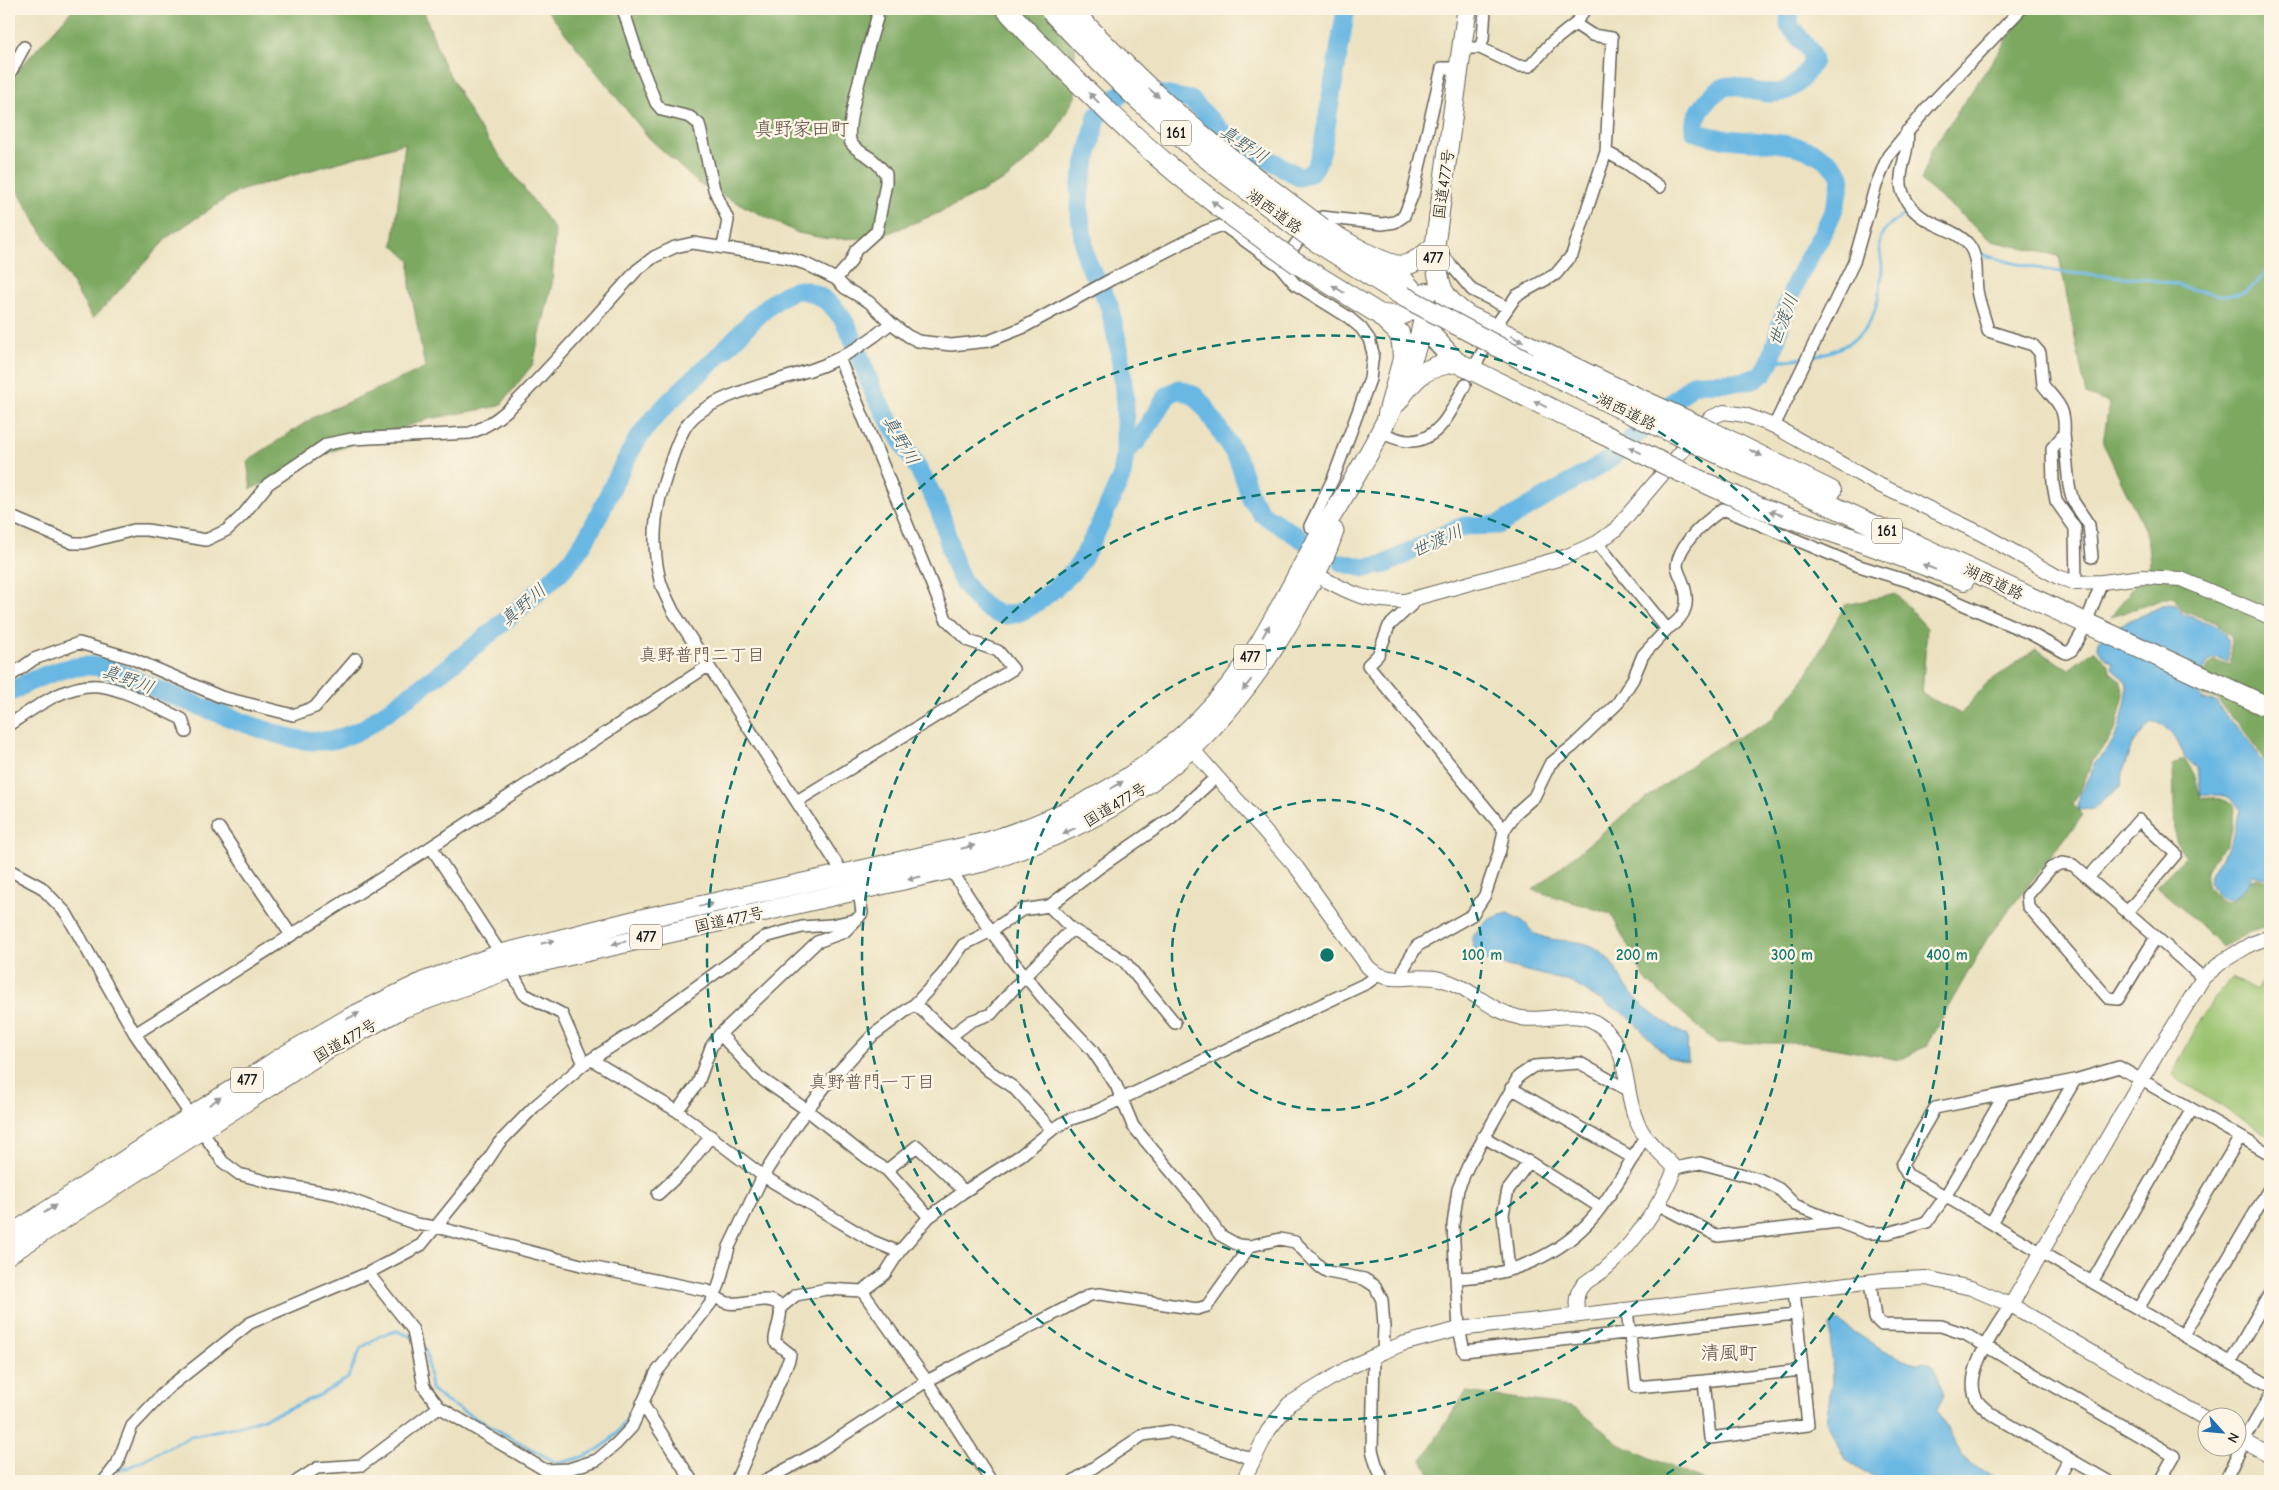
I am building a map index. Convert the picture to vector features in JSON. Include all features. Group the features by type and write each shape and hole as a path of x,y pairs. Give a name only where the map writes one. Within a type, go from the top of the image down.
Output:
{"highway":[{"path":"1006,9 1032,37 1171,169 1289,265 1378,314 1399,333 1404,354 1388,414"},
{"name":"国道477号","path":"9,1236 196,1123 375,1022 506,962 641,919 946,853 1031,829 1070,812 1118,784 1155,759 1186,743 1258,644 1325,539 1410,367 1419,302 1435,246 1460,68 1471,47 1467,9"},
{"path":"1057,10 1318,234 1398,266 1406,265 1435,246 1438,280 1451,304 1468,316 1618,389 1706,439"},
{"name":"湖西道路","path":"1318,234 1419,302 1527,362 1634,415 1706,439 1799,474 1857,505 1874,525 2270,708"},
{"path":"1375,258 1404,281 1419,302 1434,338 1456,362 1679,471 1761,508 1868,544 2084,622"},
{"path":"1378,314 1390,317 1402,315 1419,302"},
{"path":"1419,302 1446,312 1468,316"},
{"path":"1388,414 1414,380 1425,370 1440,364 1456,362"},
{"name":"国道477号","path":"506,962 951,870 1040,844 1081,825 1135,794 1186,743 1223,715 1276,646 1315,574 1325,539"},
{"name":"国道477号","path":"9,1254 196,1123"}],"street":[{"path":"623,9 642,68 656,103 662,110 690,117 699,124 714,189 728,220 723,247"},
{"path":"836,279 850,263 856,250 877,231 886,184 886,174 872,159 857,149 851,142 850,132 853,108 877,18 877,9"},
{"path":"1471,47 1484,39 1485,9"},
{"path":"1471,47 1518,66 1530,66 1550,44 1575,24 1585,9"},
{"path":"1774,426 1854,262 1875,188 1888,156 1907,131 2021,9"},
{"path":"1499,321 1506,307 1516,296 1556,274 1572,255 1606,152 1612,38 1592,35 1575,24"},
{"path":"9,75 24,48"},
{"path":"1289,265 1310,224 1322,217 1382,224 1395,222 1404,216 1413,194 1442,68 1460,68"},
{"path":"1907,131 1909,141 1902,163 1900,178 1905,198 1916,213 1939,228 1960,236 1969,246 1977,263 1977,289 1988,331 2033,345 2040,352 2042,385 2056,398 2061,406 2065,421 2064,434 2068,486 2072,501 2089,526 2092,557"},
{"path":"1606,152 1628,164 1660,187"},
{"path":"9,516 73,543 84,543 134,530 147,530 206,540 227,530 243,515 268,484 327,444 352,439 470,433 486,428 520,397 638,270 654,257 675,247 693,243 723,247 745,253 788,258 806,264 836,279 845,288 869,302 891,323 918,340 934,344 951,345 989,341 1022,328 1112,279 1206,231 1223,225 1289,265 1295,284 1348,317 1369,339 1373,353 1370,379 1333,479 1311,519 1310,526 1325,539"},
{"path":"1435,246 1472,290 1506,307"},
{"path":"677,1111 698,1083 711,1047 720,1034 818,942 844,932 862,913 859,890 844,875 673,611 659,578 654,536 656,508 675,450 686,425 700,412 720,400 823,366 872,340 891,323"},
{"path":"1477,362 1492,335"},
{"path":"797,800 1013,669 998,650 968,641 946,619 841,356"},
{"path":"1379,432 1408,441 1426,438 1441,426 1465,385"},
{"path":"1315,574 1355,596 1379,602 1405,602 1565,557 1597,543 1615,530 1710,418 1724,412 1745,415 1774,426 1875,483 1982,534 2058,577 2076,583 2142,577 2181,579 2270,617"},
{"path":"2064,434 2052,448 2053,484 2056,500 2075,528 2076,583"},
{"path":"1401,978 1405,966 1417,946 1472,914 1485,895 1500,850 1504,830 1517,812 1534,797 1550,764 1573,746 1617,704 1633,679 1643,655 1667,629 1674,625 1686,610 1688,595 1677,567 1680,556 1703,523 1724,509 1856,565 1908,581 1944,596 2031,634 2066,653 2072,650 2102,582"},
{"path":"1597,543 1667,629"},
{"path":"1419,598 1389,626 1378,655 1368,665 1504,830"},
{"path":"9,677 34,659 79,643 132,658 221,697 293,715 315,707 356,659"},
{"path":"136,1034 431,847 708,666"},
{"path":"9,725 55,697 80,688 99,686 122,693 182,719 186,732"},
{"path":"1186,743 1297,868 1368,967 1377,976 1386,979 1427,976 1456,984 1472,992 1491,1008 1523,1018 1577,1016 1590,1019 1603,1027 1624,1061 1635,1119 1644,1138 1676,1168"},
{"path":"368,1272 413,1330 424,1387 439,1407 545,1470 568,1469 597,1460 632,1427 656,1372 686,1336 714,1296 730,1247 763,1176 806,1110 827,1084 873,1035 915,1004 943,974 963,945 991,931 1022,910 1049,906 1100,867 1171,818 1216,777"},
{"path":"2088,878 2139,820 2176,854 2127,912"},
{"path":"220,828 291,935"},
{"path":"431,847 506,962 524,994 562,1014 588,1062 677,1111 763,1176 872,1241 899,1252"},
{"path":"2156,937 2118,999 2108,998 2028,906 2026,896 2051,868 2062,862 2073,865 2156,937 2203,978"},
{"path":"9,870 41,887 66,912 136,1034 222,1162 239,1174 272,1183 335,1194 416,1224 436,1227 581,1265 708,1291 729,1303 775,1302 780,1308"},
{"path":"951,870 991,931 1025,976 1092,1050 1116,1085 1133,1126 1196,1201 1220,1235 1238,1245 1250,1246 1280,1239 1295,1242 1320,1267 1328,1272 1364,1279 1375,1286 1382,1300 1384,1326 1379,1354 1372,1450 1383,1481"},
{"path":"1049,906 1072,929 1124,961 1174,1024"},
{"path":"104,1481 116,1464 132,1426 168,1388 250,1323 368,1272 421,1245 480,1172 499,1143 534,1107 588,1062 637,1030 765,937 802,927 832,925 854,920"},
{"path":"951,1036 971,1021 991,1014 1025,976 1072,929"},
{"path":"2108,1481 1991,1414 1977,1400 1973,1385 1974,1370 2141,1080 2203,978 2222,961 2251,944 2270,937"},
{"path":"736,1481 789,1360 790,1354 775,1342 775,1335 780,1308 796,1295 827,1289 862,1291 885,1274 899,1252 929,1218 964,1191 1022,1155 1052,1130 1068,1120 1122,1099 1367,983 1377,976"},
{"path":"915,1004 989,1071 1012,1087 1052,1130"},
{"path":"720,1034 759,1077 806,1110 866,1157 887,1170 929,1218"},
{"path":"1630,1091 1580,1063 1534,1066 1519,1076 1511,1088 1483,1137 1458,1190 1453,1225 1459,1329 1464,1351 1795,1314"},
{"path":"2270,1154 2119,1067 2075,1080 1936,1108 1902,1165 1907,1174 1945,1197 2270,1386"},
{"path":"1991,1223 2075,1080"},
{"path":"1511,1088 1633,1158"},
{"path":"1676,1168 1700,1163 1758,1179 1779,1190 1795,1205 1867,1233 1888,1233 1928,1222 1945,1197 2004,1094"},
{"path":"2092,1282 2192,1109"},
{"path":"658,1194 685,1169 711,1136"},
{"path":"1483,1137 1529,1162 1600,1207"},
{"path":"2138,1309 2240,1137"},
{"path":"1456,1278 1480,1278 1510,1270 1537,1260 1564,1243 1594,1216 1633,1158 1644,1138"},
{"path":"887,1170 917,1146 964,1191"},
{"path":"1510,1270 1503,1214 1508,1190 1529,1162"},
{"path":"1578,1315 1576,1302 1582,1286 1604,1270 1631,1242 1657,1204 1676,1168"},
{"path":"2183,1335 2270,1187"},
{"path":"1657,1204 1718,1236 1838,1222"},
{"path":"764,1481 816,1453 927,1381 1090,1295 1100,1294 1197,1309 1207,1306 1250,1246"},
{"path":"1244,1481 1252,1460 1268,1431 1289,1404 1348,1368 1402,1344 1459,1329 1870,1282 1926,1278 1971,1288 2011,1305 2196,1413"},
{"path":"1870,1282 1875,1318 1882,1325 1941,1326 1987,1345 2174,1456 2160,1481"},
{"path":"862,1291 927,1381 991,1481"},
{"path":"1704,1382 1710,1438 1808,1425 1794,1291"},
{"path":"2230,1363 2270,1293"},
{"path":"1627,1310 1628,1332 1636,1387 1704,1382 1801,1370"},
{"path":"2246,1430 2270,1396"},
{"path":"642,1403 692,1481"},
{"path":"297,1481 316,1468 362,1465 439,1407"},
{"path":"1073,1481 1143,1435 1171,1431 1252,1460"},
{"path":"2246,1442 2270,1455"},
{"path":"2225,1481 2233,1458"},
{"path":"2057,1481 2069,1459"}],"green space":[{"path":"73,9 423,9 442,61 477,125 555,230 552,284 533,364 500,406 429,419 330,452 251,489 247,461 314,417 425,368 410,285 410,261 393,245 405,143 236,192 169,236 93,319 9,176 9,80"},
{"path":"546,9 1075,9 1075,97 1050,141 1006,179 941,212 876,238 828,239 798,233 698,183 649,138"},
{"path":"2028,9 2270,9 2270,763 2265,762 2246,731 2224,708 2218,698 2203,696 2198,687 2209,665 2216,661 2231,665 2231,636 2215,622 2183,611 2173,596 2111,617 2150,564 2147,535 2103,443 2109,403 2086,394 2059,256 1992,241 1921,181 1932,149"},
{"path":"1896,594 1927,628 1922,694 1961,714 1986,684 2036,649 2069,669 2094,650 2109,666 2110,672 2120,680 2124,694 2116,728 2091,762 2088,773 2073,804 2083,815 1988,937 1926,1046 1900,1060 1805,1043 1716,1043 1645,979 1611,914 1533,890 1620,818 1706,754 1772,719 1805,678 1845,605"},
{"path":"2184,758 2194,774 2201,798 2221,799 2234,804 2233,827 2226,846 2215,857 2207,870 2206,886 2221,902 2231,902 2252,880 2258,878 2270,882 2270,925 2256,929 2222,947 2195,920 2156,886 2186,856 2175,841 2173,766"},
{"path":"2270,967 2270,1136 2172,1076 2191,1037 2222,989 2232,978 2256,991"},
{"path":"1466,1392 1572,1406 1621,1445 1704,1481 1435,1481 1422,1460"}],"water":[{"path":"2167,604 2177,605 2182,613 2210,623 2223,631 2227,638 2228,662 2218,658 2208,662 2194,689 2203,700 2216,701 2223,712 2249,740 2260,759 2270,767 2270,879 2252,875 2249,884 2232,900 2221,899 2209,883 2213,870 2231,841 2240,809 2232,799 2227,797 2201,795 2198,769 2185,757 2176,739 2161,723 2152,722 2130,750 2124,766 2121,785 2093,809 2078,810 2080,793 2091,775 2093,764 2109,748 2119,729 2127,694 2127,684 2112,668 2113,663 2104,657 2097,647 2098,641 2122,624"},
{"path":"1507,913 1524,922 1532,931 1545,938 1583,943 1597,949 1612,964 1625,985 1642,1005 1687,1036 1688,1062 1668,1057 1628,1016 1568,981 1475,958 1472,938 1487,920"},
{"path":"1838,1321 1891,1354 1910,1362 1924,1362 1932,1366 1938,1376 1943,1396 1937,1409 1960,1451 1971,1465 1991,1474 1997,1481 1879,1481 1846,1460 1826,1421 1832,1382 1830,1326"}],"waterway":[{"name":"真野川","path":"9,693 40,677 64,669 88,666 98,667 116,672 247,724 292,738 326,741 363,729 465,654 561,571 582,545 599,515 622,466 640,436 658,413 770,305 791,292 801,290 814,294 826,301 841,316 847,326 875,395 924,478 938,507 953,559 967,587 986,608 996,613 1005,615 1015,614 1025,610 1069,576 1079,564 1122,476 1125,452 1125,398 1119,348 1109,305 1086,259 1079,209 1080,188 1097,116 1127,88 1191,100 1222,132 1299,177 1309,173 1315,168 1322,150 1346,9"},
{"name":"世渡川","path":"1343,563 1366,568 1386,564 1464,526 1498,525 1607,461 1693,384 1740,382 1757,377 1763,373 1772,355 1781,323 1797,280 1836,204 1841,176 1827,161 1811,151 1772,143 1712,137 1694,131 1697,117 1706,102 1724,87 1734,86 1765,93 1783,92 1790,89 1802,78 1813,61 1810,51 1789,25 1790,9"},
{"path":"1812,356 1830,352 1845,345 1857,337 1866,327 1873,315 1881,285 1880,243 1882,235 1896,220 1909,212 1912,214"},
{"path":"1949,236 1962,245"},
{"path":"1977,253 2046,270 2147,279 2205,293 2224,295 2233,295 2252,288 2270,262"},
{"path":"1769,362 1803,358"},
{"name":"世渡川","path":"1125,452 1138,440 1168,395 1179,389 1195,396 1206,409 1238,459 1251,499 1262,514 1310,544"},
{"path":"697,1312 707,1298"},
{"path":"118,1470 129,1467 191,1436 239,1426 276,1414 320,1395 348,1378 361,1348 382,1335 397,1331 412,1337"},
{"path":"419,1342 426,1349 431,1389 445,1401 557,1463 595,1451 614,1436 629,1415 645,1380 653,1368"},
{"path":"91,1481 105,1473"}],"district":[{"name":"真野家田町","path":"802,128"},
{"name":"真野普門二丁目","path":"702,655"},
{"name":"真野普門一丁目","path":"872,1082"},
{"name":"清風町","path":"1729,1352"}]}
